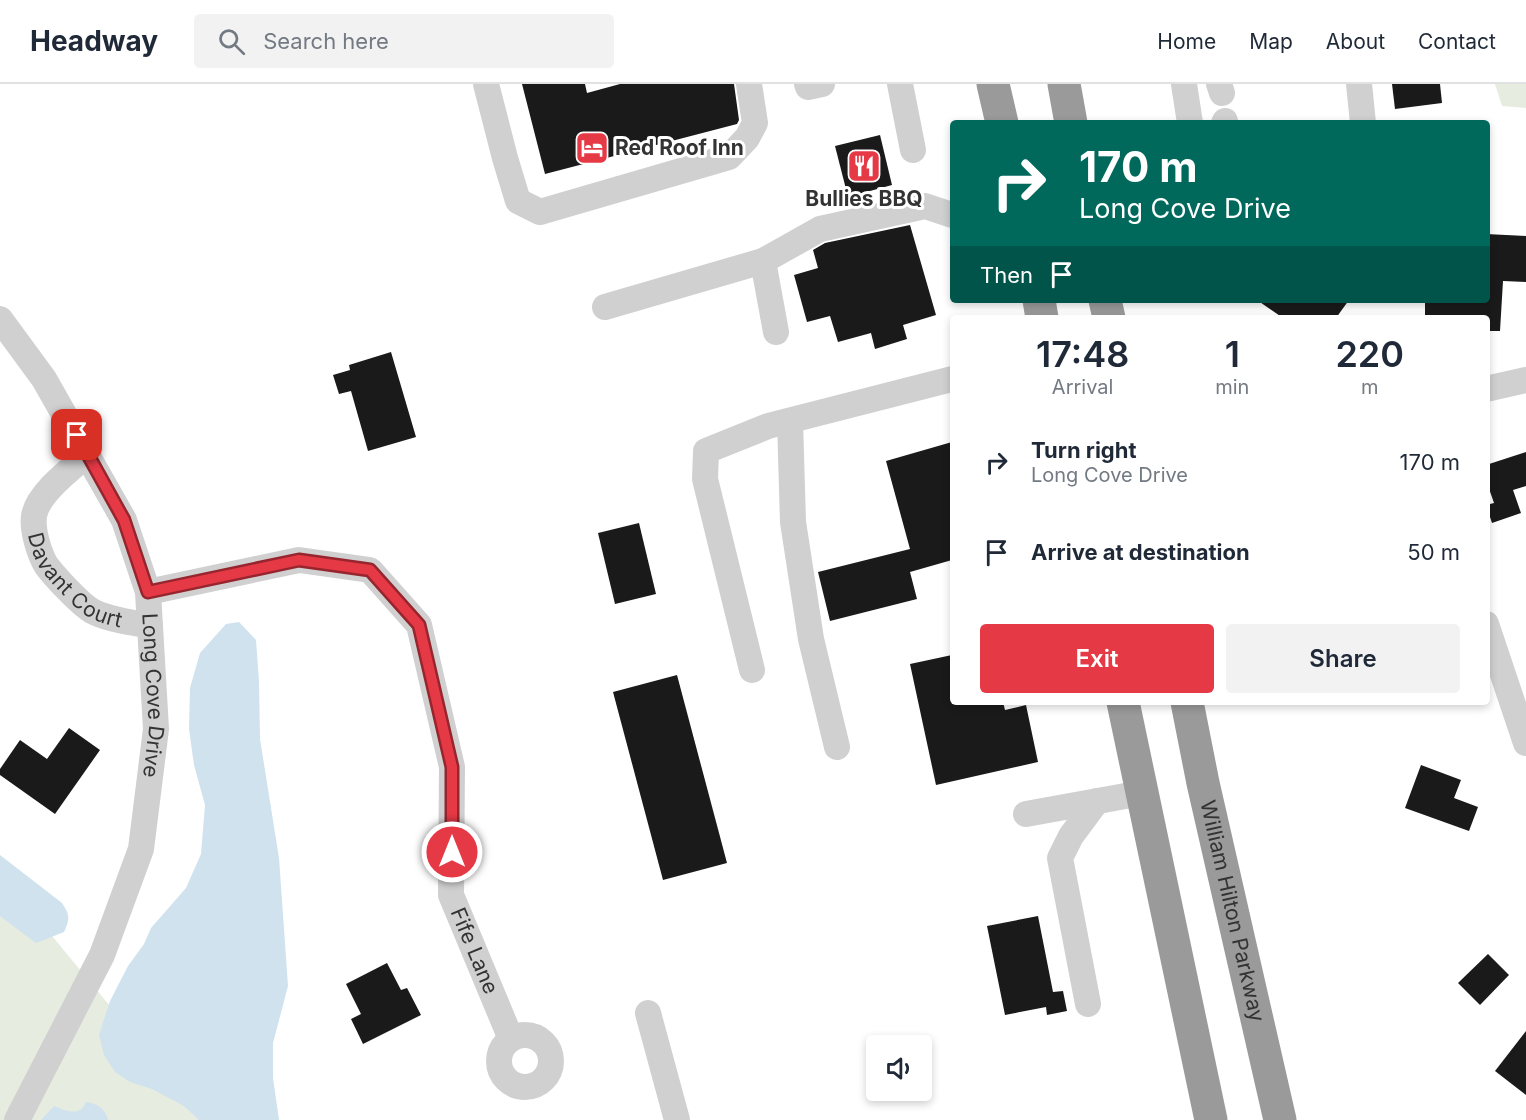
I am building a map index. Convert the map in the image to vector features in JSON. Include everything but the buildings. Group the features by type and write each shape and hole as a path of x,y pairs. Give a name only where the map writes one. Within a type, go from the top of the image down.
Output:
{"highway":[{"path":"993,84 1001,120"},
{"path":"1064,84 1070,120"},
{"path":"1124,705 1211,1120"},
{"name":"William Hilton Parkway","path":"1188,705 1203,783 1280,1120"}],"street":[{"path":"486,84 518,201 540,212 729,157 747,138 755,123 749,84"},
{"path":"807,84 808,87 822,84"},
{"path":"900,84 914,150"},
{"path":"1184,84 1190,120"},
{"path":"1359,84 1363,120"},
{"path":"605,307 764,261 820,229 925,206 950,214"},
{"path":"764,261 776,332"},
{"name":"Long Cove Drive","path":"0,319 44,379 124,520 148,592 156,729 141,849 102,955 17,1120"},
{"path":"752,670 705,479 706,451 768,426 950,380"},
{"path":"1490,388 1526,380"},
{"path":"790,420 793,522 811,639 837,747"},
{"name":"Davant Court","path":"88,454 63,475 42,498 34,514 35,534 46,564 91,610 116,620 150,626"},
{"name":"Fife Lane","path":"148,592 299,560 370,570 419,625 452,767 451,895 511,1039"},
{"path":"1490,634 1521,711 1526,742"},
{"path":"1026,814 1142,793"},
{"path":"1088,1004 1060,858 1071,837 1096,801"},
{"path":"648,1013 677,1120"}],"shaded area":[{"path":"1495,84 1526,84 1526,108 1502,106"},
{"path":"0,884 24,902 133,1034 219,1120 0,1120"}],"water":[{"path":"239,622 256,640 260,739 279,858 288,986 273,1043 273,1078 279,1120 199,1120 184,1106 152,1089 130,1082 115,1072 104,1055 99,1035 110,1001 128,966 144,944 151,928 186,888 201,854 205,805 194,765 189,729 190,688 200,653 226,624"},
{"path":"0,855 62,903 68,917 64,932 36,943 0,916"},
{"path":"86,1102 100,1107 108,1120 41,1120 54,1106 72,1112 80,1110"}],"place":[{"name":"Red Roof Inn","path":"592,148"},
{"name":"Bullies BBQ","path":"864,166"}],"route":[{"path":"77,435 124,520 148,592 299,560 370,570 419,625 452,767 452,852"}]}
